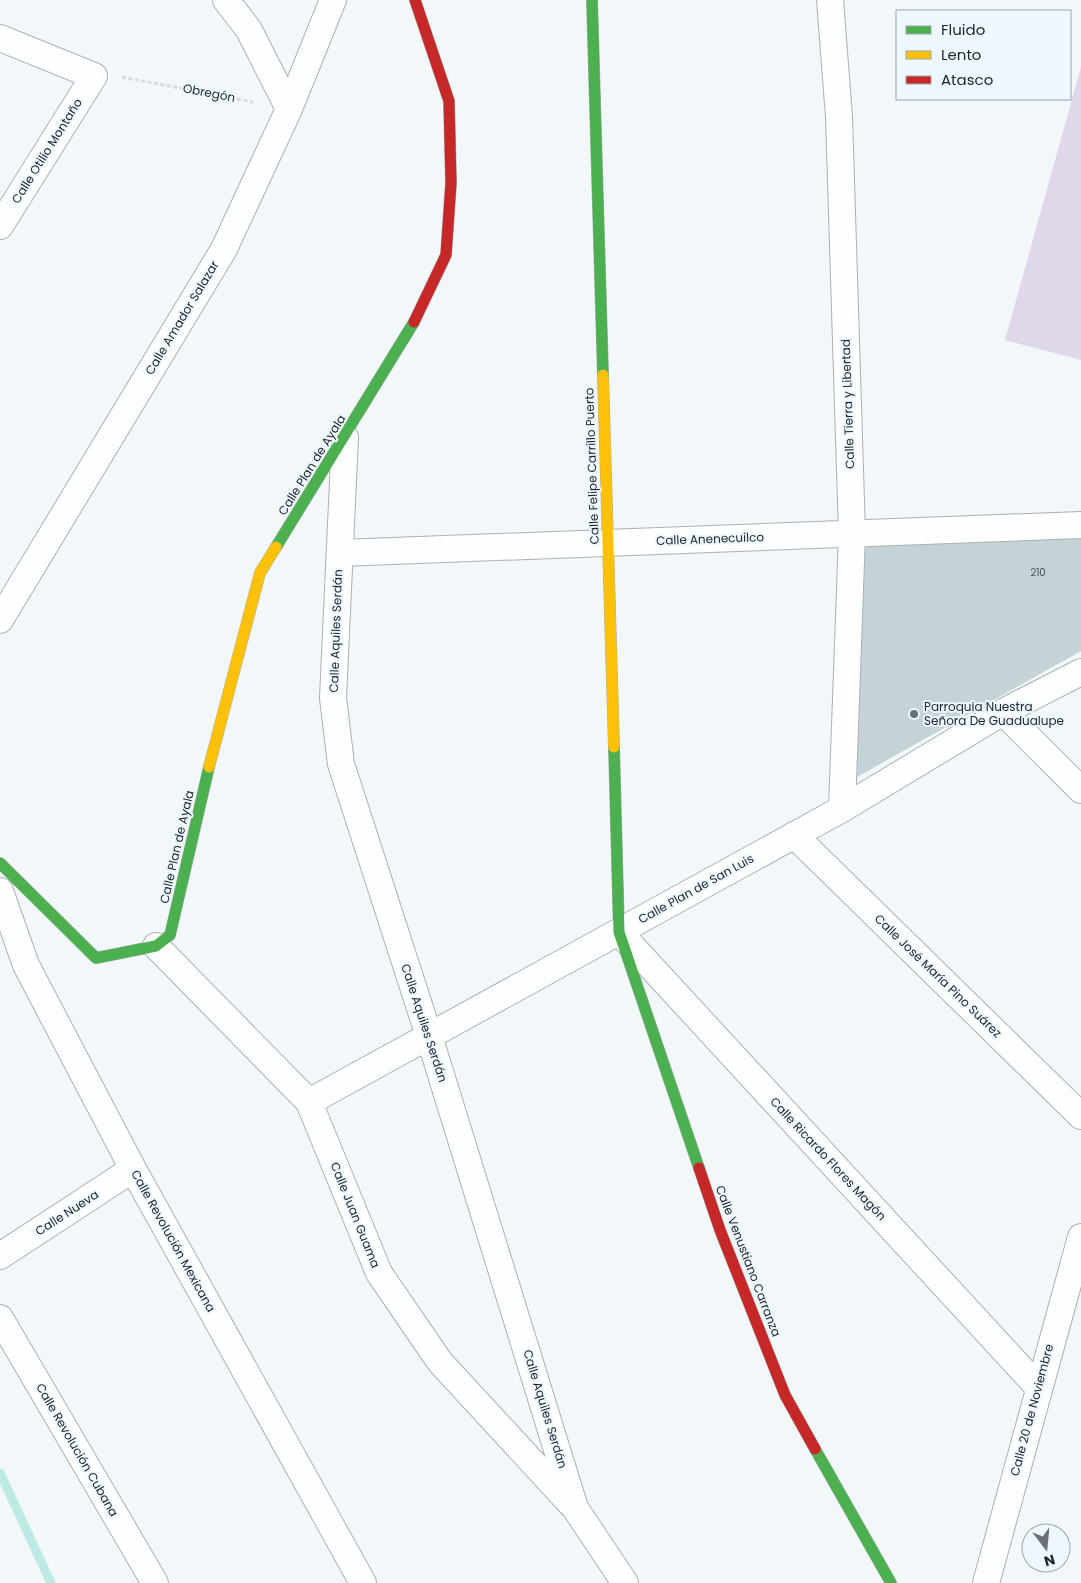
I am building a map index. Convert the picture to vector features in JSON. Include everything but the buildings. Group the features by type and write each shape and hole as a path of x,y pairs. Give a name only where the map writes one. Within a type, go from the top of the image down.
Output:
{"street":[{"path":"226,0 249,30 290,109"},
{"name":"Calle Amador Salazar","path":"0,620 224,249 290,109 333,0"},
{"name":"Calle Plan de Ayala","path":"156,946 170,935 222,713 260,573 345,438 411,328 446,255 451,183 449,102 414,0"},
{"name":"Calle Felipe Carrillo Puerto","path":"592,0 619,932"},
{"name":"Calle Tierra y Libertad","path":"830,0 839,117 852,534 842,809"},
{"name":"Calle Otilio Montaño","path":"0,38 94,76 0,226"},
{"name":"Calle Aquiles Serdán","path":"345,438 333,698 340,764 429,1036 575,1508 625,1583"},
{"name":"Calle Anenecuilco","path":"340,552 1081,525"},
{"name":"Calle Plan de San Luis","path":"309,1102 842,809 1003,712 1081,672"},
{"path":"1003,712 1081,790"},
{"name":"Calle José María Pino Suárez","path":"794,835 1081,1116"},
{"path":"0,862 96,958 156,946"},
{"name":"Calle Revolución Mexicana","path":"0,891 26,965 134,1169 363,1583"},
{"name":"Calle Ricardo Flores Magón","path":"619,932 1038,1386"},
{"name":"Calle Venustiano Carranza","path":"619,932 720,1230 785,1395 891,1583"},
{"name":"Calle Juan Guama","path":"156,946 309,1102 379,1273 440,1362 575,1508"},
{"name":"Calle Nueva","path":"0,1256 134,1169"},
{"name":"Calle 20 de Noviembre","path":"986,1583 1038,1386 1081,1237"},
{"name":"Calle Revolución Cubana","path":"0,1318 155,1583"}],"path":[{"name":"Obregón","path":"129,77 290,109"}],"shaded area":[{"path":"1081,67 1081,360 1005,340"}],"waterway":[{"path":"0,1473 51,1583"}],"traffic: fast":[{"path":"592,0 603,375"},
{"path":"276,547 414,322"},
{"path":"614,747 619,932 699,1168"},
{"path":"0,863 96,958 156,946 170,935 209,767"},
{"path":"815,1449 891,1583"}],"traffic: slow":[{"path":"603,375 614,747"},
{"path":"209,767 260,573 276,547"}],"traffic: jam":[{"path":"414,322 446,255 451,183 449,101 415,0"},
{"path":"699,1168 720,1230 785,1395 815,1449"}],"place":[{"name":"Parroquia Nuestra Señora De Guadualupe","path":"914,714"}]}
